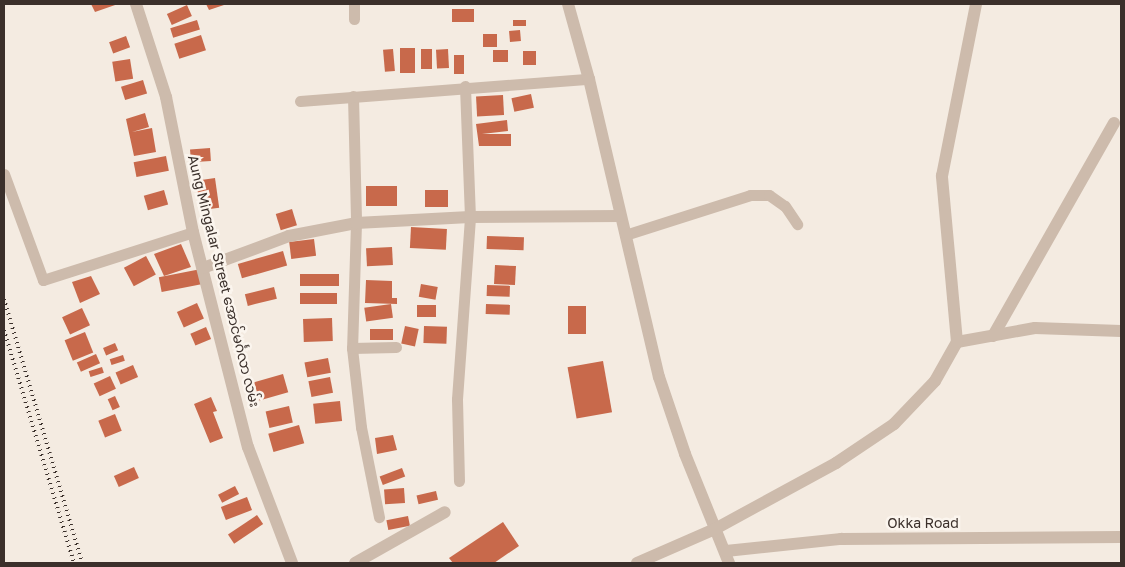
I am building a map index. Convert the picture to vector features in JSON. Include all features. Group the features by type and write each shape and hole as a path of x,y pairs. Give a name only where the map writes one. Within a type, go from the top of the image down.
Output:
{"street":[{"name":"Aung Mingalar Street အောင်မင်္ဂလာ လမ်း","path":"136,4 166,97 193,232 248,447 292,563"},
{"path":"568,4 589,79 659,377 715,529 728,557"},
{"path":"637,563 715,529 836,463 894,424 935,380 957,342 942,176 976,4"},
{"path":"993,336 1114,123"},
{"path":"203,268 289,236 356,223 470,217 620,216"},
{"path":"957,342 1035,328 1121,331"},
{"path":"356,563 445,512"},
{"name":"Okka Road","path":"728,557 841,539 1121,537"}],"lane":[{"path":"354,4 354,19"},
{"path":"300,101 465,86 589,79"},
{"path":"459,481 457,400 470,217 465,86"},
{"path":"352,96 356,223 352,348 361,427 379,517"},
{"path":"4,174 43,280 193,232"},
{"path":"625,235 750,195 769,195 785,206 797,224"},
{"path":"352,348 396,347"}],"building":[{"path":"91,4 118,4 95,12"},
{"path":"206,4 227,4 209,10"},
{"path":"187,5 192,16 172,25 167,14"},
{"path":"452,9 474,9 474,22 452,22"},
{"path":"197,20 200,30 173,38 170,28"},
{"path":"513,20 526,20 526,26 513,26"},
{"path":"520,30 521,41 510,42 509,31"},
{"path":"483,34 497,34 497,47 483,47"},
{"path":"201,35 206,50 179,59 174,44"},
{"path":"126,36 130,47 113,53 109,42"},
{"path":"400,48 415,48 415,73 400,73"},
{"path":"393,49 395,71 385,72 383,50"},
{"path":"421,49 432,49 432,69 421,69"},
{"path":"448,49 449,68 437,69 436,50"},
{"path":"493,50 508,50 508,62 493,62"},
{"path":"523,51 536,51 536,65 523,65"},
{"path":"454,55 464,55 464,74 454,74"},
{"path":"130,59 133,79 115,82 112,62"},
{"path":"143,80 147,93 125,100 121,87"},
{"path":"531,94 534,108 514,112 511,98"},
{"path":"503,95 504,115 477,116 476,96"},
{"path":"145,113 149,127 132,132 152,128 156,152 134,156 126,119"},
{"path":"507,120 508,131 482,134 511,134 511,146 479,146 476,124"},
{"path":"210,148 211,161 191,162 190,149"},
{"path":"166,156 169,171 136,177 134,162"},
{"path":"215,178 219,208 200,210 196,181"},
{"path":"366,186 397,186 397,206 366,206"},
{"path":"164,190 168,204 148,210 144,196"},
{"path":"425,190 448,190 448,207 425,207"},
{"path":"292,209 297,225 281,230 276,214"},
{"path":"411,227 447,229 446,250 410,248"},
{"path":"487,236 524,237 524,250 487,249"},
{"path":"314,239 316,256 291,259 289,242"},
{"path":"181,244 191,267 164,276 154,254"},
{"path":"392,247 393,265 367,266 366,248"},
{"path":"283,251 287,265 242,278 238,264"},
{"path":"146,256 156,275 134,286 124,268"},
{"path":"495,265 516,266 515,285 494,284"},
{"path":"201,269 204,284 162,292 159,277"},
{"path":"300,274 339,274 339,286 300,286"},
{"path":"91,276 100,294 80,303 72,282"},
{"path":"366,280 392,281 392,298 397,298 397,304 365,303"},
{"path":"421,284 438,287 435,300 419,297"},
{"path":"487,285 510,286 510,297 487,296"},
{"path":"274,287 277,299 248,306 245,294"},
{"path":"300,293 337,293 337,304 300,304"},
{"path":"197,303 204,319 184,327 177,312"},
{"path":"391,304 393,318 366,322 364,308"},
{"path":"486,304 510,305 510,315 486,314"},
{"path":"417,305 436,305 436,317 417,317"},
{"path":"568,306 586,306 586,334 568,334"},
{"path":"82,308 90,325 70,335 62,317"},
{"path":"332,318 333,341 304,342 303,319"},
{"path":"405,326 419,329 415,347 401,344"},
{"path":"424,326 447,327 446,344 423,343"},
{"path":"206,327 211,339 195,346 190,334"},
{"path":"370,329 393,329 393,340 370,340"},
{"path":"85,332 93,352 73,361 65,340"},
{"path":"115,343 118,350 106,355 103,348"},
{"path":"96,354 100,363 81,372 77,363"},
{"path":"123,355 125,361 112,365 110,359"},
{"path":"328,358 331,373 307,377 304,363"},
{"path":"603,361 612,412 577,418 568,367"},
{"path":"133,365 138,377 121,384 116,372"},
{"path":"102,367 104,373 91,377 89,371"},
{"path":"283,374 288,392 259,401 254,382"},
{"path":"110,376 116,389 100,396 94,384"},
{"path":"330,377 333,393 311,397 308,381"},
{"path":"115,396 120,407 113,410 108,399"},
{"path":"211,397 217,411 213,412 223,438 210,443 194,404"},
{"path":"340,401 342,421 315,424 313,404"},
{"path":"289,406 293,423 269,428 266,411"},
{"path":"115,414 122,431 105,437 98,421"},
{"path":"299,425 304,443 273,452 268,434"},
{"path":"393,435 397,450 377,454 375,438"},
{"path":"134,467 139,478 119,487 114,476"},
{"path":"402,468 405,476 383,485 380,477"},
{"path":"235,486 239,494 222,503 218,495"},
{"path":"404,488 405,503 385,504 384,489"},
{"path":"436,491 438,500 419,504 417,495"},
{"path":"247,497 252,510 226,520 221,507"},
{"path":"257,515 263,524 234,544 228,535"},
{"path":"408,516 410,526 388,530 386,520"},
{"path":"503,522 519,546 494,563 453,563 449,558"}],"railway":[{"path":"4,299 82,563"},
{"path":"4,330 74,563"}]}
